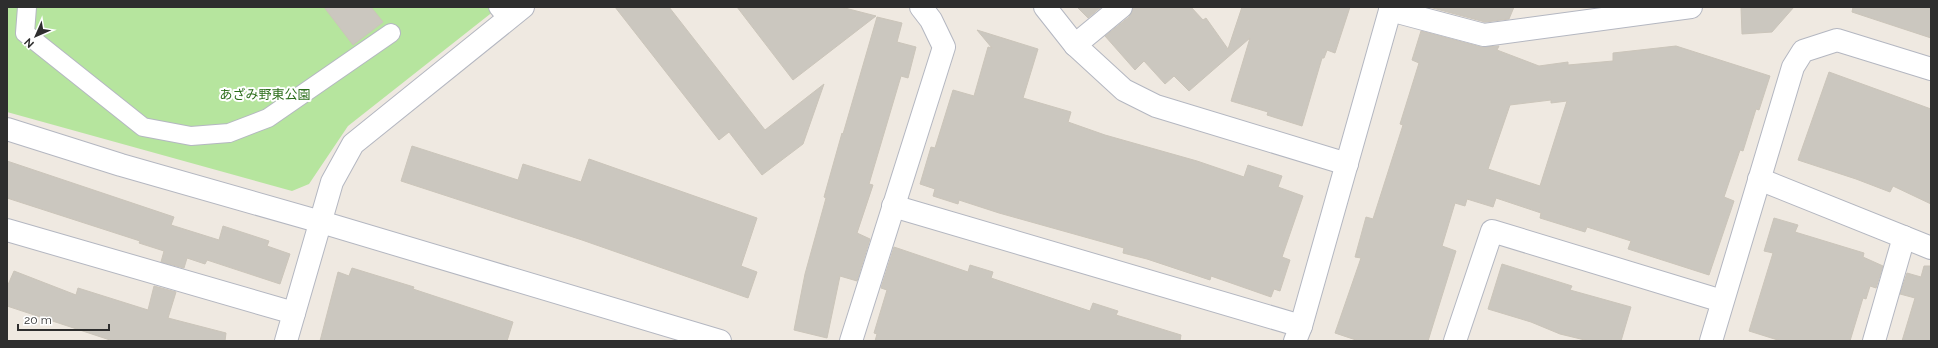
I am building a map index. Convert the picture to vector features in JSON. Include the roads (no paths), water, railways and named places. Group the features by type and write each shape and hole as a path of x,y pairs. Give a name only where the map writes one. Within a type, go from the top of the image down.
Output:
{"street":[{"path":"851,341 944,47 931,20 921,7"},
{"path":"1045,7 1075,44 1124,90 1156,106 1347,164"},
{"path":"1075,44 1121,7"},
{"path":"893,206 1298,334 1391,8 1484,35 1691,7"},
{"path":"286,341 332,182 354,144 510,11"},
{"path":"1711,341 1793,67 1803,51 1837,40 1931,68"},
{"path":"7,129 127,166 321,222 720,341"},
{"path":"1759,179 1931,248"},
{"path":"7,230 294,313"},
{"path":"1455,341 1492,231 1722,301"},
{"path":"1874,341 1904,236"}],"lane":[{"path":"27,7 25,33 143,127 191,136 229,133 268,118 391,33"}],"park label":[{"name":"あざみ野東公園","path":"265,94"}]}
